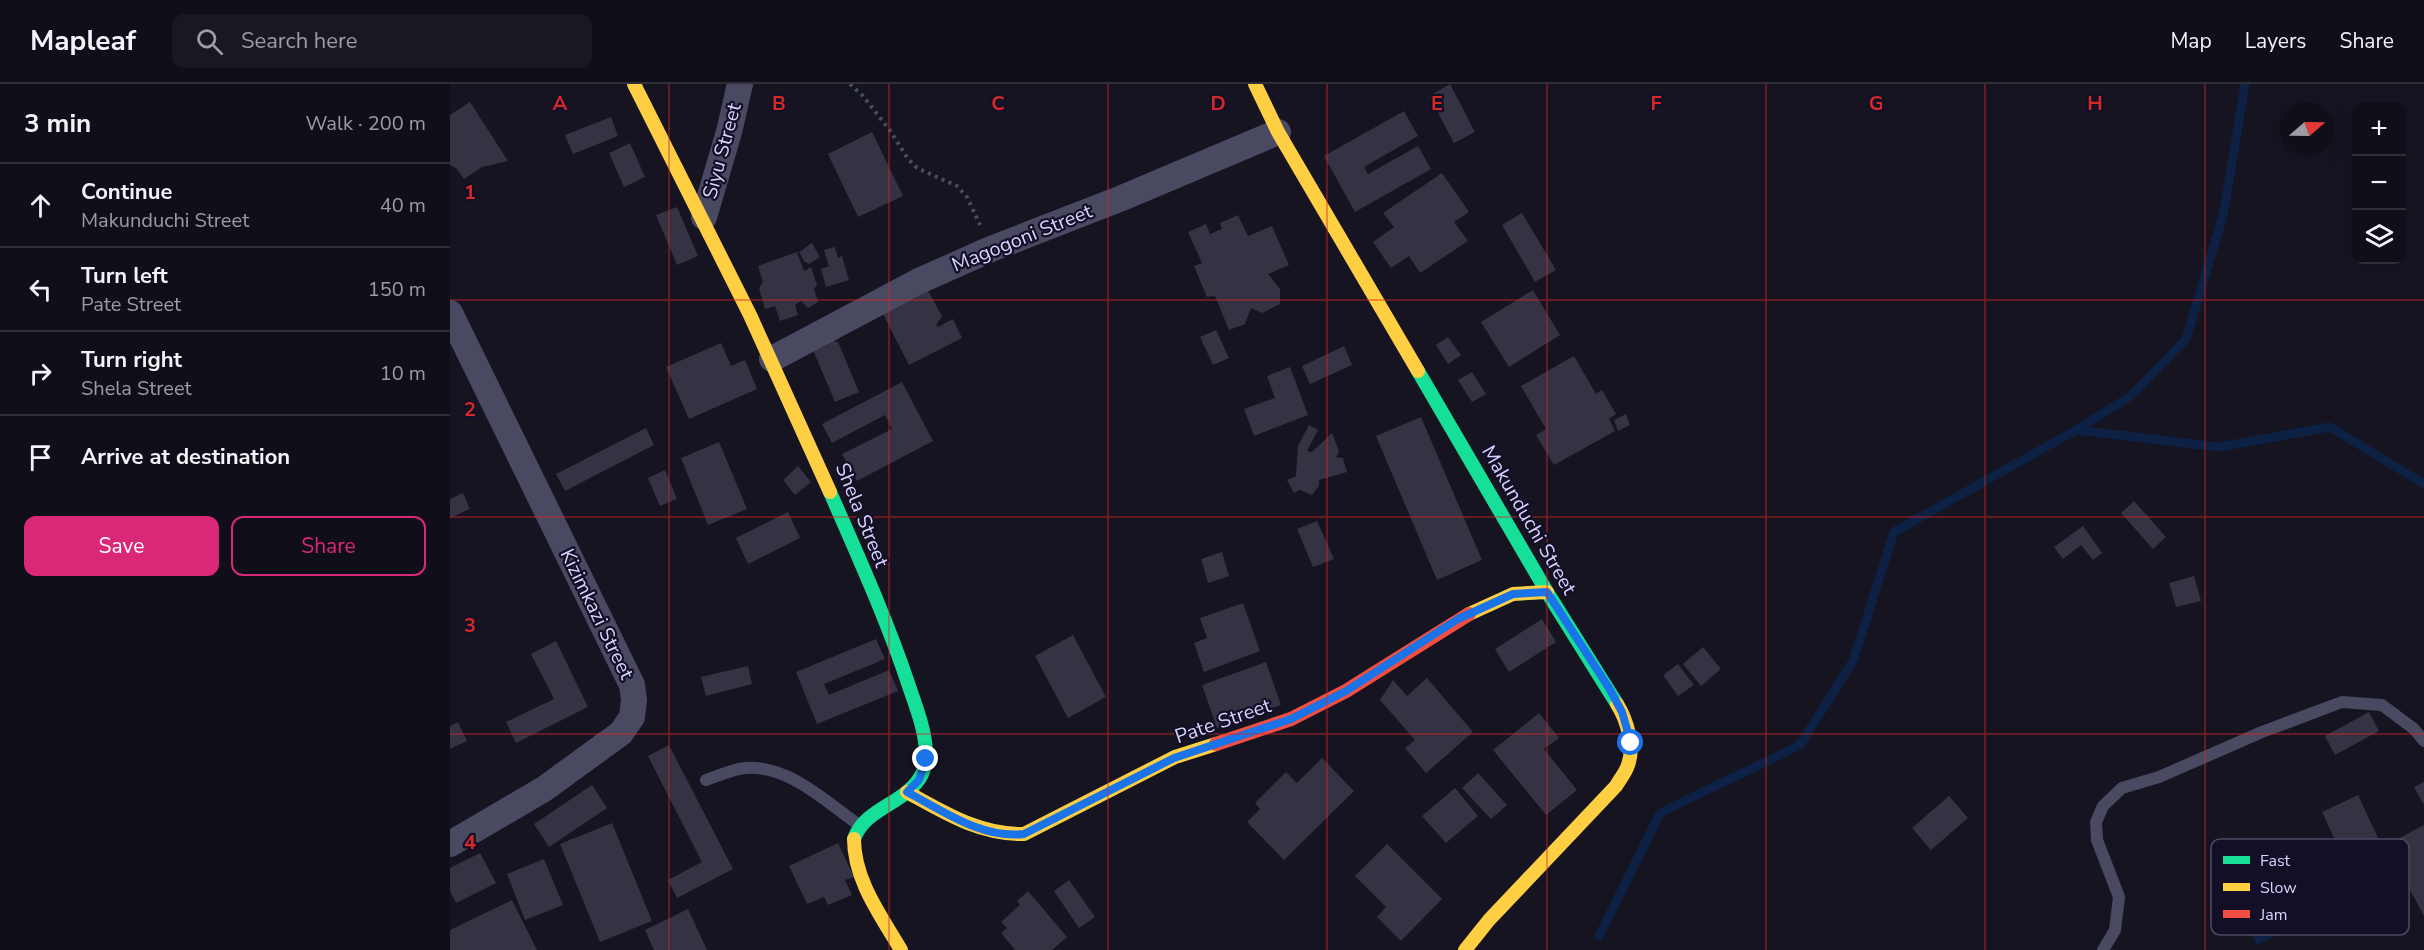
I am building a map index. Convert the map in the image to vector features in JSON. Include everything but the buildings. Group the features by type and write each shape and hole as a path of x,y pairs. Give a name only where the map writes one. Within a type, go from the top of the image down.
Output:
{"street":[{"name":"Shela Street","path":"634,84 704,217 811,445 901,662 922,728 926,759 919,780 907,792 860,826"},
{"name":"Siyu Street","path":"704,217 729,132 740,84"},
{"name":"Makunduchi Street","path":"1256,84 1278,132 1547,592 1622,712 1631,743 1629,764 1617,786 1489,920 1465,950"},
{"name":"Magogoni Street","path":"772,359 918,281 1278,132"},
{"name":"Kizimkazi Street","path":"450,313 633,685 634,700 632,717 621,732 544,789 450,844"},
{"name":"Pate Street","path":"907,792 962,821 990,832 1008,836 1024,834 1174,758 1291,719 1346,691 1458,619 1513,594 1547,592"},
{"path":"860,826 854,837 862,877 901,950"}],"lane":[{"path":"2103,950 2115,930 2119,897 2097,840 2096,822 2103,806 2122,788 2159,777 2262,732 2342,702 2382,705 2414,729 2424,741"},
{"path":"706,780 745,768 779,773 796,780 860,826"}],"path":[{"path":"850,84 863,96 891,132 908,159 917,168 930,176 948,180 967,197 991,249"}],"water":[{"path":"2252,935 2278,935 2257,945"}],"waterway":[{"path":"1599,936 1660,813 1800,745 1853,661 1894,532 2076,430 2131,396 2186,339 2223,216 2245,84"},
{"path":"2076,430 2219,447 2330,427 2424,484"}],"traffic: fast":[{"path":"1418,371 1547,592 1617,704"},
{"path":"830,492 872,588 900,661 920,718 926,752 923,772 915,784 867,820 859,828 854,839"}],"traffic: slow":[{"path":"634,84 750,315 830,492"},
{"path":"1255,84 1278,132 1418,371"},
{"path":"1469,614 1513,594 1547,592"},
{"path":"1465,950 1489,920 1616,786 1627,768 1631,750 1627,726 1617,704"},
{"path":"907,792 949,815 978,827 992,831 1024,834 1175,757 1216,744"},
{"path":"854,839 855,854 864,883 877,911 901,950"}],"traffic: jam":[{"path":"1216,744 1291,719 1346,691 1469,614"}],"route":[{"path":"926,759 919,780 907,792 962,821 990,832 1008,836 1024,834 1036,830 1060,815 1174,758 1291,719 1346,691 1458,619 1513,594 1547,592 1609,688 1622,712 1631,743"}]}
